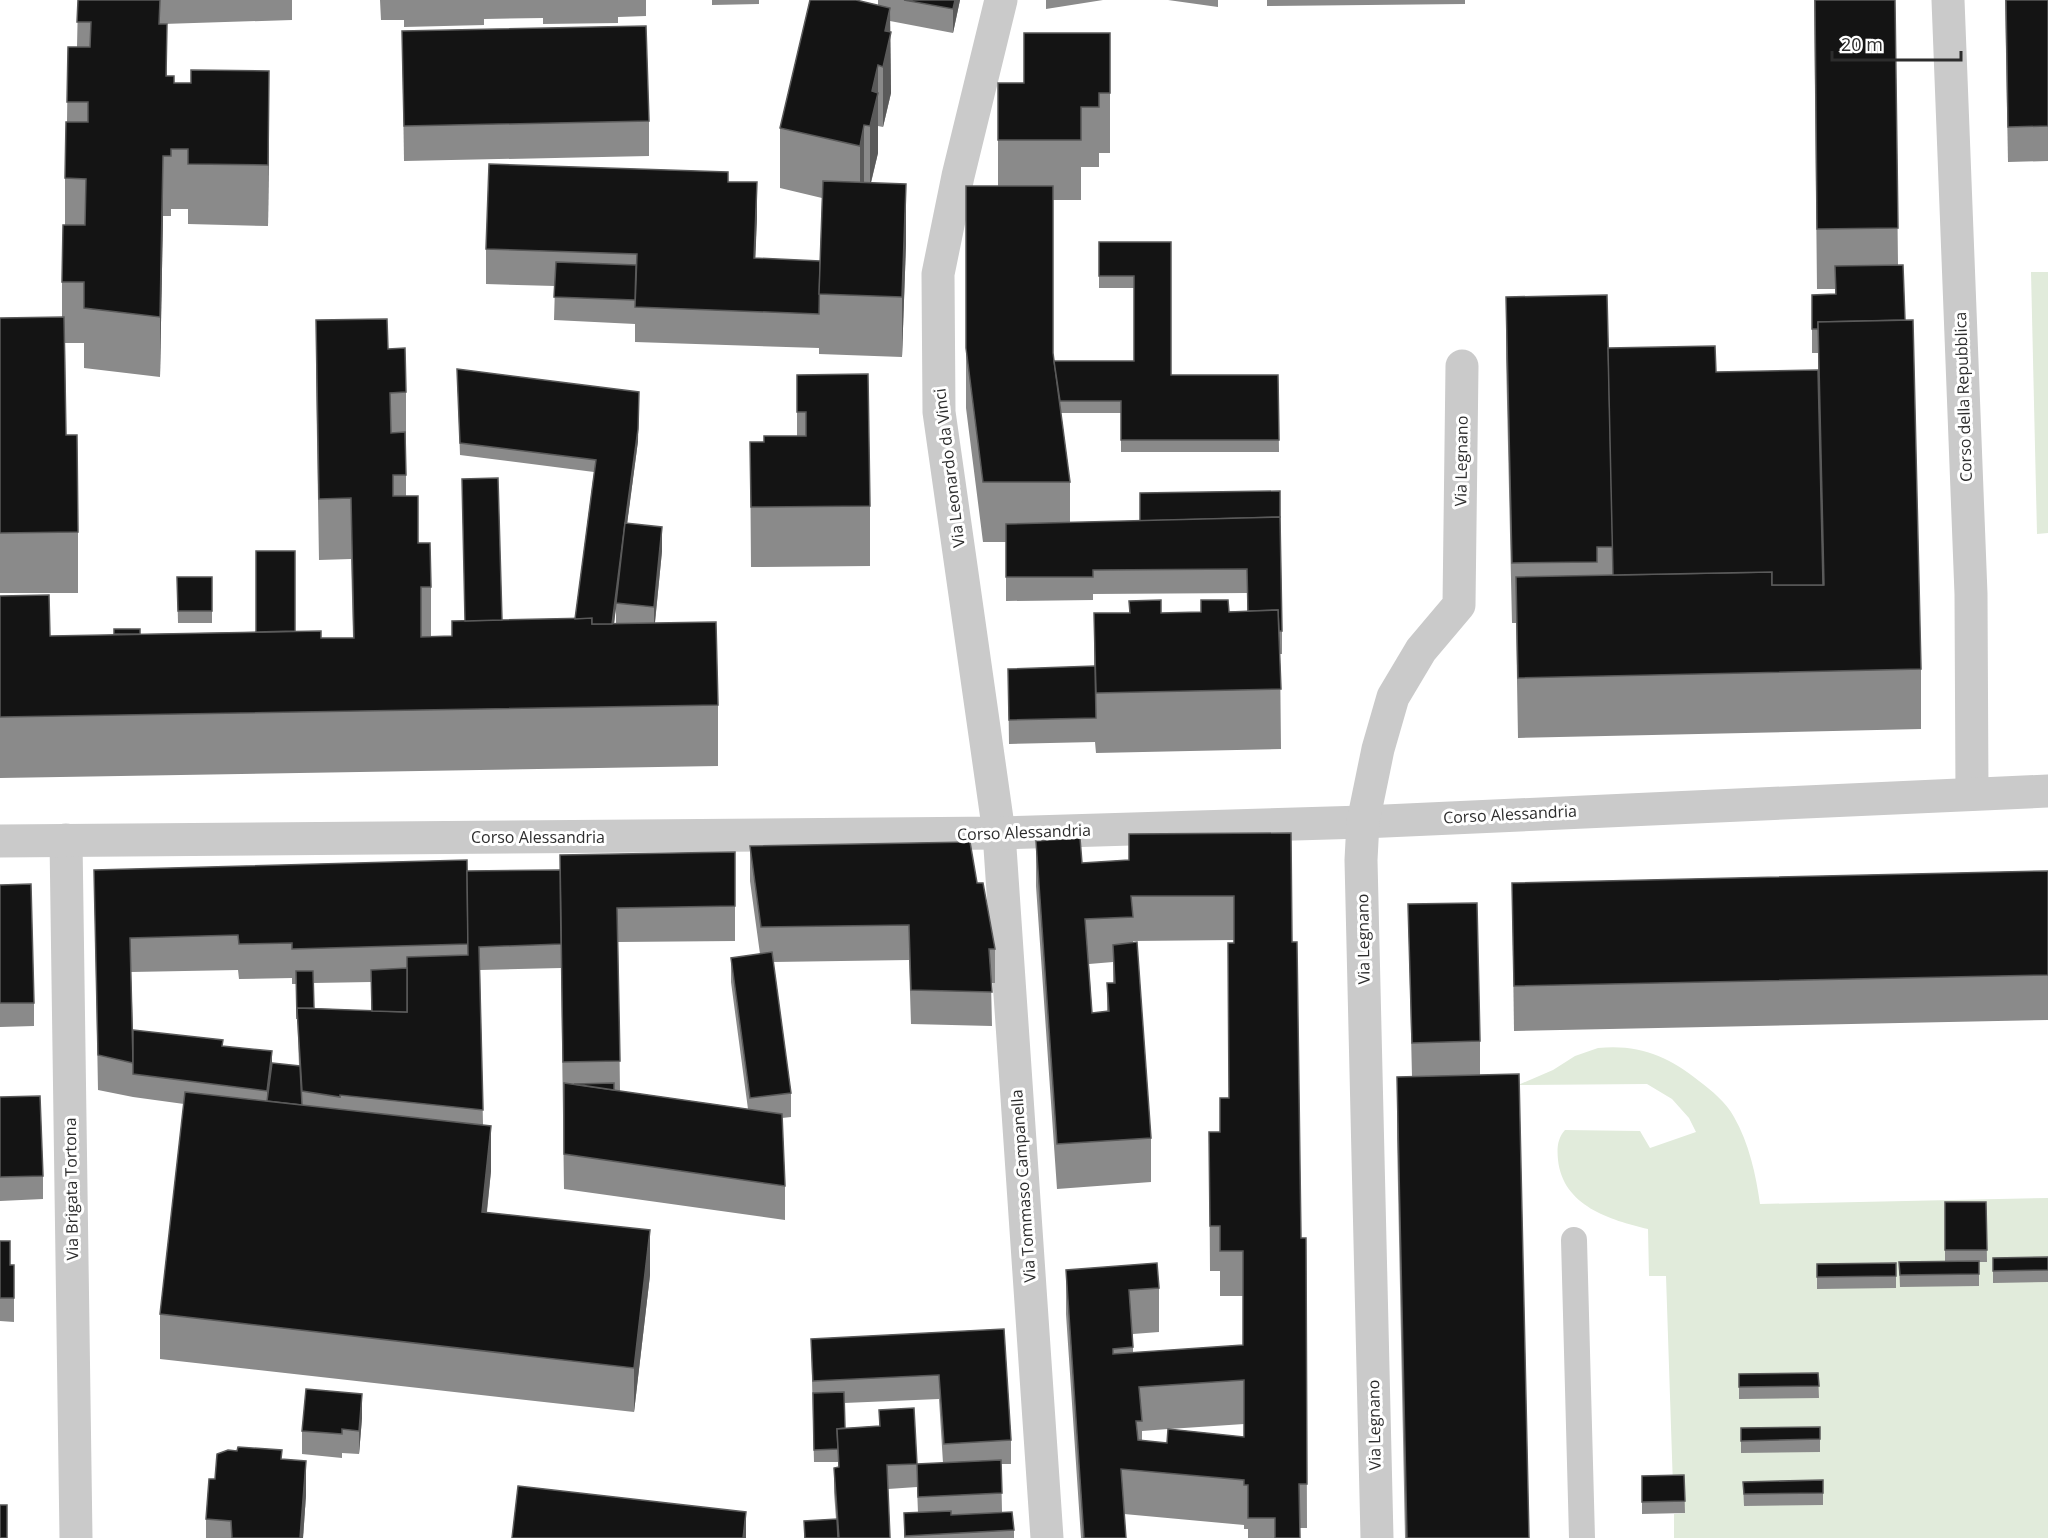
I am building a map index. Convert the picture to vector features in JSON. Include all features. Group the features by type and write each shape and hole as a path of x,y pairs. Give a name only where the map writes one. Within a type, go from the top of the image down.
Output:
{"street":[{"name":"Via Leonardo da Vinci","path":"999,833 939,412 938,274 958,176 1001,0"},
{"name":"Corso della Repubblica","path":"1948,0 1971,594 1972,794"},
{"name":"Via Legnano","path":"1377,1538 1361,860 1363,822 1377,749 1393,697 1421,650 1459,605 1462,366"},
{"name":"Corso Alessandria","path":"0,841 999,833 1363,822 2048,791"},
{"name":"Via Tommaso Campanella","path":"999,833 1047,1538"},
{"name":"Via Brigata Tortona","path":"66,840 76,1538"}],"lane":[{"path":"1574,1240 1582,1538"}],"green space":[{"path":"2031,272 2048,272 2048,533 2037,534"},
{"path":"1598,1048 1627,1048 1652,1054 1687,1072 1718,1097 1731,1112 1744,1137 1754,1171 1760,1204 2048,1198 2048,1538 1674,1538 1674,1514 1685,1513 1673,1487 1666,1276 1649,1276 1648,1229 1604,1215 1579,1200 1569,1189 1562,1176 1558,1148 1560,1137 1565,1130 1640,1131 1650,1148 1696,1132 1689,1118 1672,1099 1647,1084 1518,1085 1553,1070 1575,1056"}],"building":[{"path":"78,0 160,0 159,24 167,24 166,76 174,76 174,83 191,83 191,70 269,71 268,165 188,164 188,149 171,149 171,156 163,156 160,317 84,308 84,282 62,282 63,225 85,225 86,179 65,178 66,122 88,122 88,102 67,102 68,47 90,47 91,22 77,22"},
{"path":"810,0 856,0 890,8 885,31 891,32 883,67 878,65 872,91 878,93 870,126 864,125 860,146 780,128"},
{"path":"904,0 955,0 953,9"},
{"path":"1815,0 1895,0 1898,228 1817,229"},
{"path":"2006,0 2048,0 2048,126 2008,127"},
{"path":"646,26 649,121 404,126 402,31"},
{"path":"1024,33 1110,33 1110,93 1099,93 1099,107 1081,107 1081,140 998,140 998,83 1024,83"},
{"path":"489,164 728,172 728,182 757,182 754,258 820,261 819,314 635,307 637,254 486,249"},
{"path":"823,181 906,184 902,297 819,294"},
{"path":"966,186 1053,186 1053,353 1070,482 983,482 966,348"},
{"path":"1099,242 1171,242 1171,375 1278,375 1279,440 1121,440 1121,401 1060,401 1054,361 1134,361 1134,276 1099,276"},
{"path":"556,262 636,265 635,300 554,297"},
{"path":"1903,265 1905,320 1818,322 1818,329 1812,329 1812,295 1836,294 1835,266"},
{"path":"1607,295 1613,547 1597,547 1597,562 1512,563 1506,297"},
{"path":"64,317 66,435 77,435 78,532 0,533 0,318"},
{"path":"387,319 388,349 405,348 406,392 390,393 391,433 405,432 406,475 393,475 393,496 418,496 418,543 430,543 431,587 421,587 421,637 452,636 452,621 592,618 592,624 716,622 718,705 0,717 0,596 49,595 50,636 321,631 321,638 354,638 351,498 319,499 316,320"},
{"path":"1913,320 1921,669 1518,678 1516,577 1772,572 1772,585 1824,585 1818,322"},
{"path":"1715,346 1716,372 1818,370 1823,585 1772,585 1772,572 1613,575 1608,348"},
{"path":"457,369 639,392 638,429 612,624 592,624 592,618 575,619 596,460 460,443"},
{"path":"868,374 870,506 751,507 750,442 764,442 764,436 806,436 806,412 797,412 797,375"},
{"path":"498,478 502,620 465,621 462,479"},
{"path":"1280,491 1280,517 1140,521 1140,493"},
{"path":"1280,517 1282,631 1279,631 1278,610 1248,611 1247,569 1093,570 1093,577 1006,577 1006,524"},
{"path":"625,523 662,527 654,607 616,603"},
{"path":"256,551 295,551 295,631 256,632"},
{"path":"177,577 212,577 212,611 178,611"},
{"path":"1161,600 1161,613 1201,612 1201,600 1228,600 1229,612 1278,610 1281,689 1096,693 1094,613 1130,613 1129,601"},
{"path":"114,629 140,629 140,634 114,634"},
{"path":"1095,666 1096,718 1009,720 1008,669"},
{"path":"1291,833 1292,942 1297,942 1301,1238 1306,1238 1307,1484 1299,1484 1300,1538 1275,1538 1275,1518 1248,1518 1248,1485 1244,1485 1244,1480 1121,1469 1126,1538 1084,1538 1066,1270 1157,1263 1159,1288 1129,1290 1133,1347 1113,1349 1113,1354 1243,1345 1243,1251 1220,1251 1220,1226 1210,1226 1209,1132 1220,1132 1220,1098 1229,1098 1228,943 1234,943 1234,896 1131,896 1133,917 1085,919 1092,1013 1109,1011 1107,983 1115,983 1113,945 1137,942 1151,1138 1057,1144 1036,841 1080,838 1082,863 1129,860 1129,834","holes":["1244,1380 1244,1437 1168,1429 1167,1443 1138,1440 1136,1421 1142,1421 1139,1387"]},
{"path":"970,842 977,883 983,883 995,949 989,949 992,992 911,990 909,925 761,927 750,846"},
{"path":"735,852 735,906 617,908 620,1061 563,1062 560,855"},
{"path":"467,860 468,944 292,949 292,943 239,944 238,935 130,938 133,1063 98,1055 94,870"},
{"path":"560,870 561,944 479,947 483,1110 340,1095 340,1097 302,1091 297,1008 407,1012 407,957 468,955 467,871"},
{"path":"2048,871 2048,975 1514,986 1512,883"},
{"path":"31,884 34,1003 0,1003 0,885"},
{"path":"1477,903 1480,1041 1412,1043 1408,904"},
{"path":"772,952 791,1093 750,1098 731,958"},
{"path":"407,968 407,1012 372,1011 371,970"},
{"path":"296,971 313,971 314,1008 297,1008 297,1019"},
{"path":"133,1030 223,1040 222,1046 272,1051 267,1091 133,1074"},
{"path":"272,1063 300,1066 302,1105 267,1101"},
{"path":"1519,1074 1529,1538 1407,1538 1397,1077"},
{"path":"564,1083 782,1114 785,1186 564,1154"},
{"path":"614,1083 614,1090 574,1084"},
{"path":"185,1092 491,1126 482,1212 650,1230 634,1368 160,1314"},
{"path":"40,1096 43,1176 0,1177 0,1097"},
{"path":"1945,1202 1986,1202 1987,1250 1945,1250"},
{"path":"0,1241 10,1241 10,1265 14,1265 14,1298 0,1298"},
{"path":"2048,1257 2048,1270 1993,1271 1993,1258"},
{"path":"1979,1261 1979,1274 1900,1275 1899,1262"},
{"path":"1896,1263 1896,1276 1817,1277 1817,1264"},
{"path":"1004,1329 1011,1440 944,1444 939,1375 813,1381 811,1339"},
{"path":"1818,1373 1819,1386 1739,1387 1739,1374"},
{"path":"306,1389 362,1394 359,1431 342,1429 342,1434 302,1431"},
{"path":"844,1392 845,1428 837,1429 838,1449 814,1450 813,1393"},
{"path":"914,1408 917,1464 887,1465 890,1538 839,1538 834,1468 839,1467 837,1429 880,1426 879,1410"},
{"path":"1820,1427 1820,1439 1741,1441 1741,1428"},
{"path":"238,1447 282,1450 281,1459 306,1461 300,1538 232,1538 231,1521 206,1519 209,1479 215,1479 217,1454 228,1450 237,1451"},
{"path":"1001,1460 1002,1493 918,1497 917,1464"},
{"path":"1684,1475 1685,1501 1642,1502 1642,1476"},
{"path":"1823,1480 1823,1493 1744,1494 1743,1482"},
{"path":"518,1486 746,1512 743,1538 512,1538"},
{"path":"0,1505 7,1505 7,1538 0,1538"},
{"path":"951,1511 951,1515 1012,1512 1014,1530 905,1536 904,1513"},
{"path":"837,1519 838,1538 805,1538 804,1521"}]}
